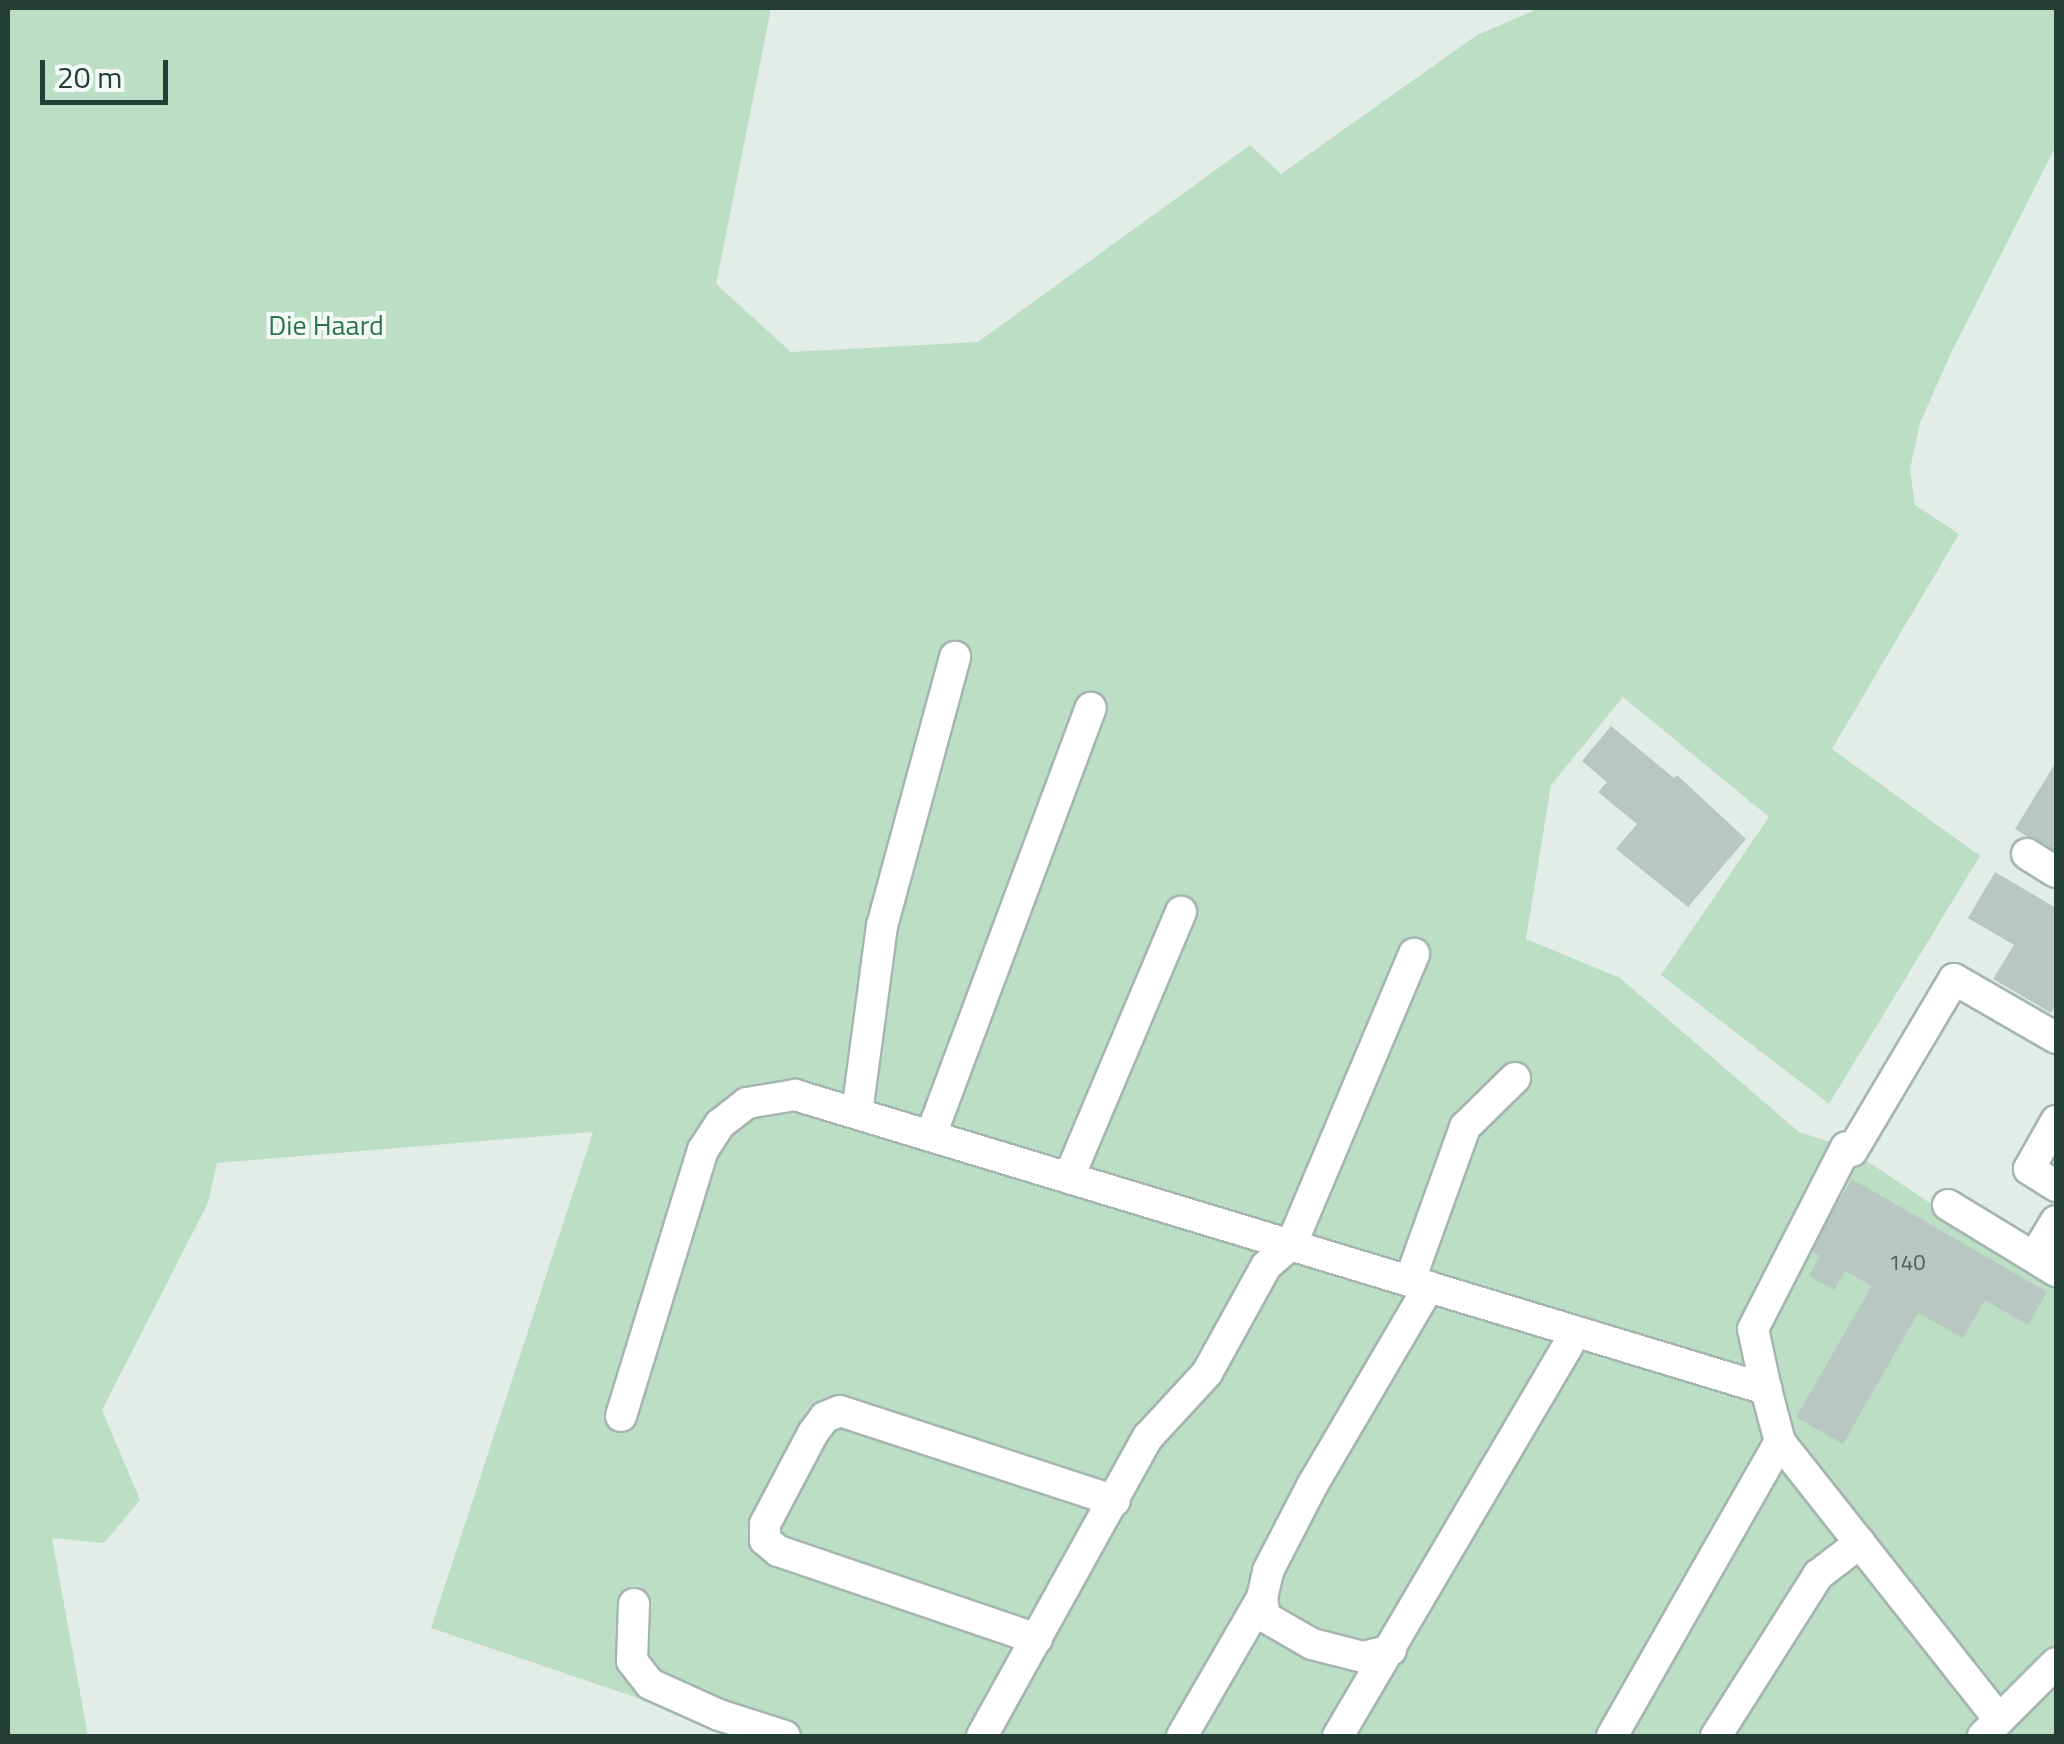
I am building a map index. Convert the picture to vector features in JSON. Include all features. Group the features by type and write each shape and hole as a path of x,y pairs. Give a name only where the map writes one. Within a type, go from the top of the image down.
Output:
{"lane":[{"path":"858,1113 882,926 955,657"},
{"path":"931,1135 1091,708"},
{"path":"2027,854 2056,872"},
{"path":"1070,1177 1180,912"},
{"path":"982,1736 1116,1501 1148,1437 1207,1374 1266,1266 1292,1243 1414,954"},
{"path":"2056,1038 1954,980 1849,1149 1753,1330 1780,1442 1860,1543 1991,1728 2056,1664"},
{"path":"1182,1736 1262,1598 1268,1571 1419,1283 1466,1127 1515,1078"},
{"path":"621,1416 703,1150 720,1124 747,1103 770,1096 795,1095 1766,1389"},
{"path":"2056,1122 2029,1169 2056,1186"},
{"path":"1948,1205 2046,1264 2056,1221"},
{"path":"1338,1736 1576,1332"},
{"path":"1037,1638 778,1551 765,1540 764,1524 813,1433 826,1416 840,1411 1116,1501"},
{"path":"1612,1736 1780,1442"},
{"path":"1716,1736 1818,1575 1860,1543"},
{"path":"1262,1598 1264,1617 1312,1644 1364,1657 1391,1650"},
{"path":"634,1604 632,1660 650,1684 719,1715 786,1736"}],"green space":[{"name":"Die Haard","path":"8,8 771,8 716,284 791,352 978,342 1250,145 1281,174 1477,35 1540,8 2056,8 2056,146 1951,353 1920,423 1910,469 1915,505 1959,534 1832,749 1980,856 1829,1104 1661,975 1769,817 1623,697 1551,785 1526,939 1620,978 1799,1132 1846,1147 2056,1287 2056,1736 750,1736 431,1628 593,1132 217,1163 208,1203 102,1410 140,1500 104,1543 52,1538 88,1736 8,1736"}],"building":[{"path":"1611,726 1674,778 1677,775 1746,839 1688,907 1616,849 1637,824 1598,792 1607,782 1582,761"},
{"path":"2056,762 2056,855 2015,829"},
{"path":"1995,872 2056,908 2056,1005 2051,1013 1993,979 2014,945 1968,918"},
{"path":"1852,1179 2047,1292 2028,1325 1985,1300 1963,1338 1918,1313 1843,1444 1796,1417 1872,1286 1845,1271 1834,1290 1809,1276 1820,1256 1810,1251"}]}
